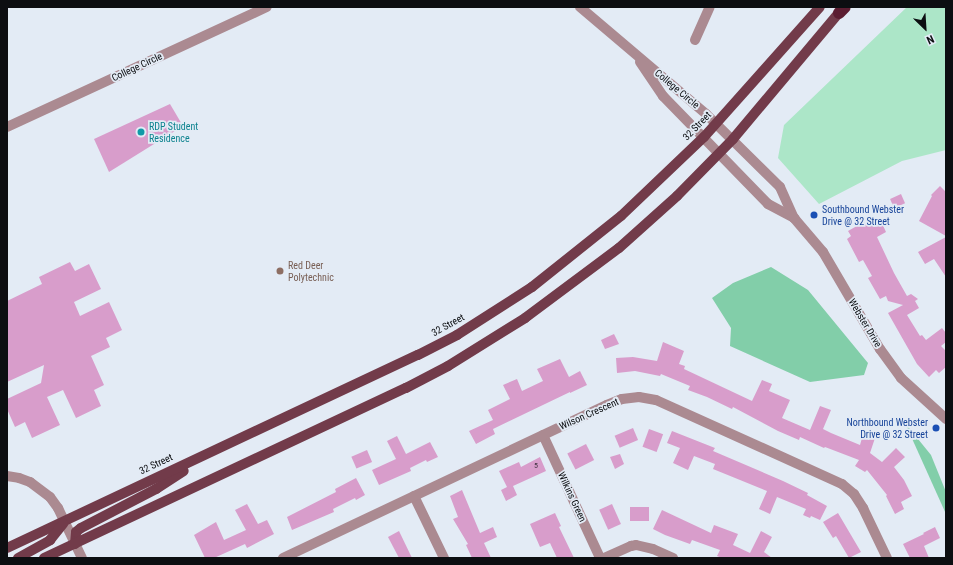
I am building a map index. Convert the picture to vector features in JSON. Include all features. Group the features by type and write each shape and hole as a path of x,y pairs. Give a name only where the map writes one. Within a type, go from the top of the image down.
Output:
{"main road":[{"name":"32 Street","path":"7,548 405,362 457,335 538,283 615,221 704,137 820,7"},
{"path":"44,558 406,388 487,343 559,294 649,223 720,153 842,9"},
{"path":"75,544 76,532 81,528 156,489 219,448"},
{"path":"18,558 50,540 65,522"}],"street":[{"name":"College Circle","path":"7,128 267,7"},
{"name":"College Circle","path":"580,7 636,56 672,84 733,139"},
{"path":"695,40 710,7"},
{"name":"College Circle","path":"636,56 663,96 720,153"},
{"name":"Webster Drive","path":"733,139 780,187 794,218 823,252 880,349 901,378 946,419"},
{"name":"Webster Drive","path":"720,153 768,204 794,218"},
{"name":"Wilson Crescent","path":"283,558 622,399 639,397 656,400 842,484 854,494 863,508 887,558"},
{"name":"Wilkins Green","path":"543,435 600,558"},
{"path":"7,476 19,478 39,487 54,502 82,558"},
{"path":"414,496 444,558"},
{"path":"604,558 636,545 653,549 673,558"}],"green space":[{"path":"907,7 946,7 946,150 902,161 819,204 778,158 784,125"},
{"path":"771,267 808,290 868,363 864,375 810,382 730,346 731,328 712,298 733,283"},
{"path":"905,423 931,455 946,492 946,514"}],"building":[{"name":"RDP Student Residence","path":"170,104 183,126 109,172 94,139"},
{"path":"940,186 946,192 946,236 919,221 932,196 931,195"},
{"path":"901,194 905,203 894,208 890,199"},
{"path":"877,220 881,221 886,232 877,237 894,273 907,296 911,294 918,299 915,301 919,308 907,315 920,336 922,335 926,340 942,328 946,333 946,342 941,346 946,351 946,367 939,373 936,370 929,377 917,364 888,313 903,305 888,301 886,296 880,299 868,278 872,276 863,260 859,262 847,239 851,236 848,231 864,222 866,225"},
{"path":"946,237 946,277 934,259 925,264 918,252"},
{"path":"70,262 75,271 89,264 101,289 74,302 80,316 109,302 122,330 106,338 110,347 91,356 104,385 94,390 101,406 76,418 63,390 47,397 60,425 32,438 25,422 15,427 7,409 7,399 41,383 44,365 7,382 7,301 42,284 39,277"},
{"path":"614,334 619,344 605,349 601,340"},
{"path":"663,342 684,351 679,364 685,366 684,369 752,401 762,380 772,384 769,391 790,400 782,418 810,430 820,406 831,410 823,429 860,445 864,431 876,435 870,453 882,462 896,448 905,457 894,467 904,480 912,496 901,502 904,509 895,514 886,496 887,495 867,470 865,472 855,466 859,460 825,447 824,448 800,437 799,440 778,431 733,407 732,409 688,390 690,386 661,374 660,376 635,371 617,373 616,358 633,357 657,361"},
{"path":"560,359 569,377 580,371 587,385 493,429 495,434 476,444 469,431 493,420 488,410 510,399 503,385 517,379 522,391 543,381 537,369"},
{"path":"633,428 638,440 620,448 615,436"},
{"path":"649,429 663,434 657,452 643,447"},
{"path":"672,431 715,448 713,451 808,493 807,495 827,506 820,520 811,516 810,518 803,515 806,509 777,497 770,514 759,509 767,491 713,469 715,464 694,456 688,470 673,463 680,448 667,443"},
{"path":"397,436 406,454 430,442 438,457 427,462 426,460 410,468 411,471 379,485 372,470 396,459 387,441"},
{"path":"586,444 594,460 575,470 567,454"},
{"path":"367,450 372,462 356,469 351,457"},
{"path":"620,454 624,464 615,469 610,457"},
{"path":"540,457 546,471 513,486 517,495 506,501 501,490 507,487 499,471 519,462 521,467"},
{"path":"356,478 365,495 356,500 355,498 333,509 334,512 292,530 287,517 336,492 335,489"},
{"path":"462,490 480,533 493,527 497,537 484,543 491,558 472,558 466,545 468,544 453,519 458,517 450,496"},
{"path":"247,504 258,524 267,520 274,534 247,548 245,544 214,558 205,558 194,535 216,522 224,540 246,530 235,510"},
{"path":"612,504 621,524 608,530 599,510"},
{"path":"630,507 649,507 649,521 630,521"},
{"path":"662,510 711,533 714,525 738,534 733,545 750,553 761,531 772,537 764,552 772,558 722,558 717,556 720,550 692,540 690,544 665,535 653,529"},
{"path":"555,513 561,526 559,527 574,558 557,558 550,543 540,547 530,524"},
{"path":"838,513 861,552 849,558 836,536 833,538 823,522"},
{"path":"935,527 940,538 924,546 929,558 910,558 903,544"},
{"path":"399,531 412,558 399,558 388,537"}],"place":[{"name":"RDP Student Residence","path":"141,132"},
{"name":"Southbound Webster Drive @ 32 Street","path":"814,215"},
{"name":"Red Deer Polytechnic","path":"280,271"},
{"name":"Northbound Webster Drive @ 32 Street","path":"936,428"}]}
